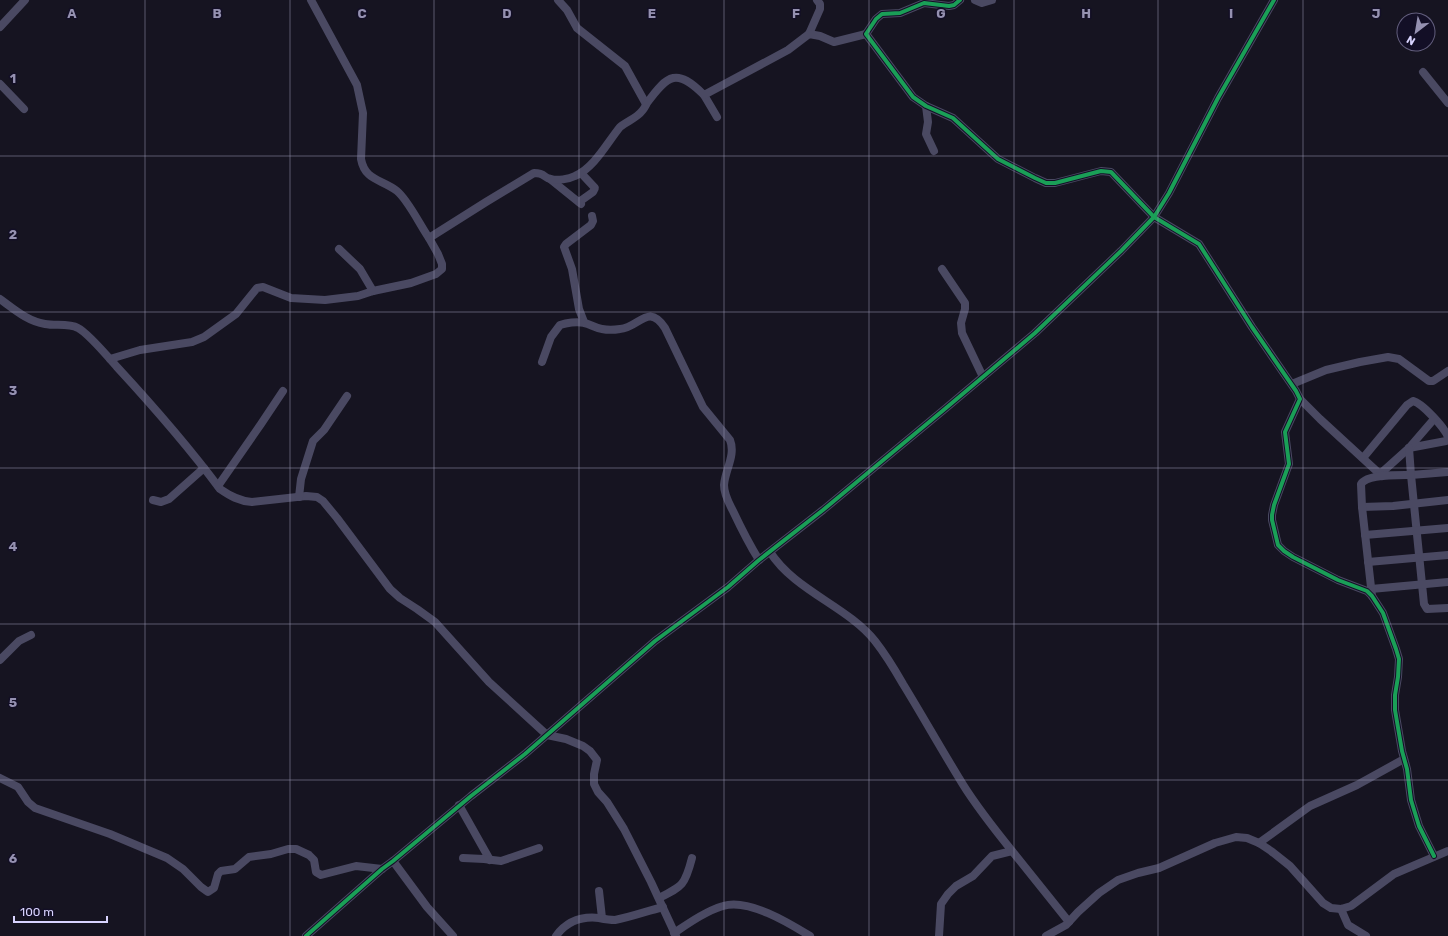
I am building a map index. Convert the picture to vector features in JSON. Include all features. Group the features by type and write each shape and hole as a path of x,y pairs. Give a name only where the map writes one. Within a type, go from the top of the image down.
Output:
{"street":[{"path":"0,27 25,0"},
{"path":"110,359 140,350 192,342 204,337 236,314 258,288 264,287 291,298 318,300 358,296 373,291 411,283 440,272 442,269 442,264 429,238 398,191 370,176 362,165 363,113 357,85 311,0"},
{"path":"558,0 565,6 575,26 625,66 646,104"},
{"path":"709,92 788,50 809,34 820,9 820,4 817,0"},
{"path":"809,34 820,36 834,42 866,34 876,18 882,14 900,13 924,4 949,6 960,0"},
{"path":"975,0 982,3 992,0"},
{"path":"306,936 382,869 547,735 655,641 728,587 759,560 823,510 1041,328 1121,251 1154,217 1169,193 1218,98 1274,0"},
{"path":"866,34 913,97 926,106 953,118 998,159 1041,182 1051,183 1102,171 1111,172 1154,217 1199,244 1252,327 1292,384 1300,399 1381,475"},
{"path":"1423,72 1448,103"},
{"path":"550,179 573,177 582,172 599,155 621,126 641,112 662,84 674,78 680,77 709,92 717,117"},
{"path":"0,84 24,109"},
{"path":"926,106 928,122 926,134 934,151"},
{"path":"429,238 534,173 542,173 580,203 593,192 595,188 582,172"},
{"path":"584,322 579,309 572,269 564,247 591,226 593,221 592,216"},
{"path":"339,249 360,269 373,291"},
{"path":"942,269 965,304 966,307 961,328 982,377"},
{"path":"0,299 19,314 33,320 44,324 77,327 110,359 174,431 218,486 228,495 244,502 306,496 317,497 323,501 390,589 400,598 435,622 489,682 547,735 566,739 583,746 594,756 597,760 594,774 594,784 624,829 659,898 675,934 697,917 723,906 736,905 761,910 787,922 810,936"},
{"path":"542,362 551,337 555,329 560,325 584,322 601,329 622,329 632,326 646,317 655,318 663,325 704,407 732,444 724,491 737,523 759,560"},
{"path":"1292,384 1326,370 1388,357 1399,359 1429,381 1433,381 1448,372"},
{"path":"218,486 283,391"},
{"path":"299,497 301,479 313,441 324,430 347,396"},
{"path":"1300,399 1285,432 1289,464 1275,502 1272,515 1278,545 1293,557 1338,580 1367,591 1372,592 1448,582"},
{"path":"1363,458 1413,401 1418,403 1446,430 1448,438 1446,442 1409,448"},
{"path":"1381,475 1409,448 1434,419"},
{"path":"1409,448 1413,504 1424,604 1429,610 1448,608"},
{"path":"153,500 161,502 169,499 204,468"},
{"path":"1434,856 1419,826 1411,800 1407,769 1395,710 1399,659 1385,616 1372,592 1360,487 1362,482 1366,479 1381,475 1411,475 1448,472"},
{"path":"1362,507 1448,500"},
{"path":"1365,535 1448,528"},
{"path":"770,552 776,563 823,600 865,630 876,642 984,817 1069,922"},
{"path":"1368,562 1448,555"},
{"path":"0,660 19,641 31,635"},
{"path":"1259,844 1310,806 1357,785 1404,759"},
{"path":"0,778 18,787 28,802 35,808 110,834 175,862 208,892 214,888 218,874 221,872 236,869 249,857 271,854 288,848 296,849 309,855 314,860 316,872 321,875 356,866 382,869"},
{"path":"459,805 490,860"},
{"path":"1046,936 1066,925 1099,893 1118,880 1159,868 1215,843 1229,839 1247,838 1259,844 1290,866 1323,903 1331,908 1341,909 1351,906 1394,874 1448,851"},
{"path":"463,858 501,861 539,848"},
{"path":"939,936 941,904 948,894 956,886 973,876 992,856 1012,851"},
{"path":"659,898 681,886 689,870 692,858"},
{"path":"393,861 427,907 453,936"},
{"path":"599,891 602,918"},
{"path":"556,936 570,922 579,919 602,918 613,920 663,907"},
{"path":"1341,909 1348,925 1366,936"}],"cycle path":[{"path":"960,0 954,5 949,6 924,3 900,13 882,14 876,19 866,34 913,97 926,106 953,118 998,159 1046,183 1055,183 1101,171 1111,172 1154,217 1199,244 1252,327 1296,391 1300,399 1285,432 1289,464 1274,505 1272,515 1278,545 1293,557 1338,580 1367,591 1383,613 1399,659 1395,710 1402,751 1407,769 1411,800 1419,826 1434,856"},
{"path":"306,936 382,869 525,754 655,641 728,587 946,408 1035,333 1121,251 1154,217 1169,193 1218,98 1274,0"}]}
